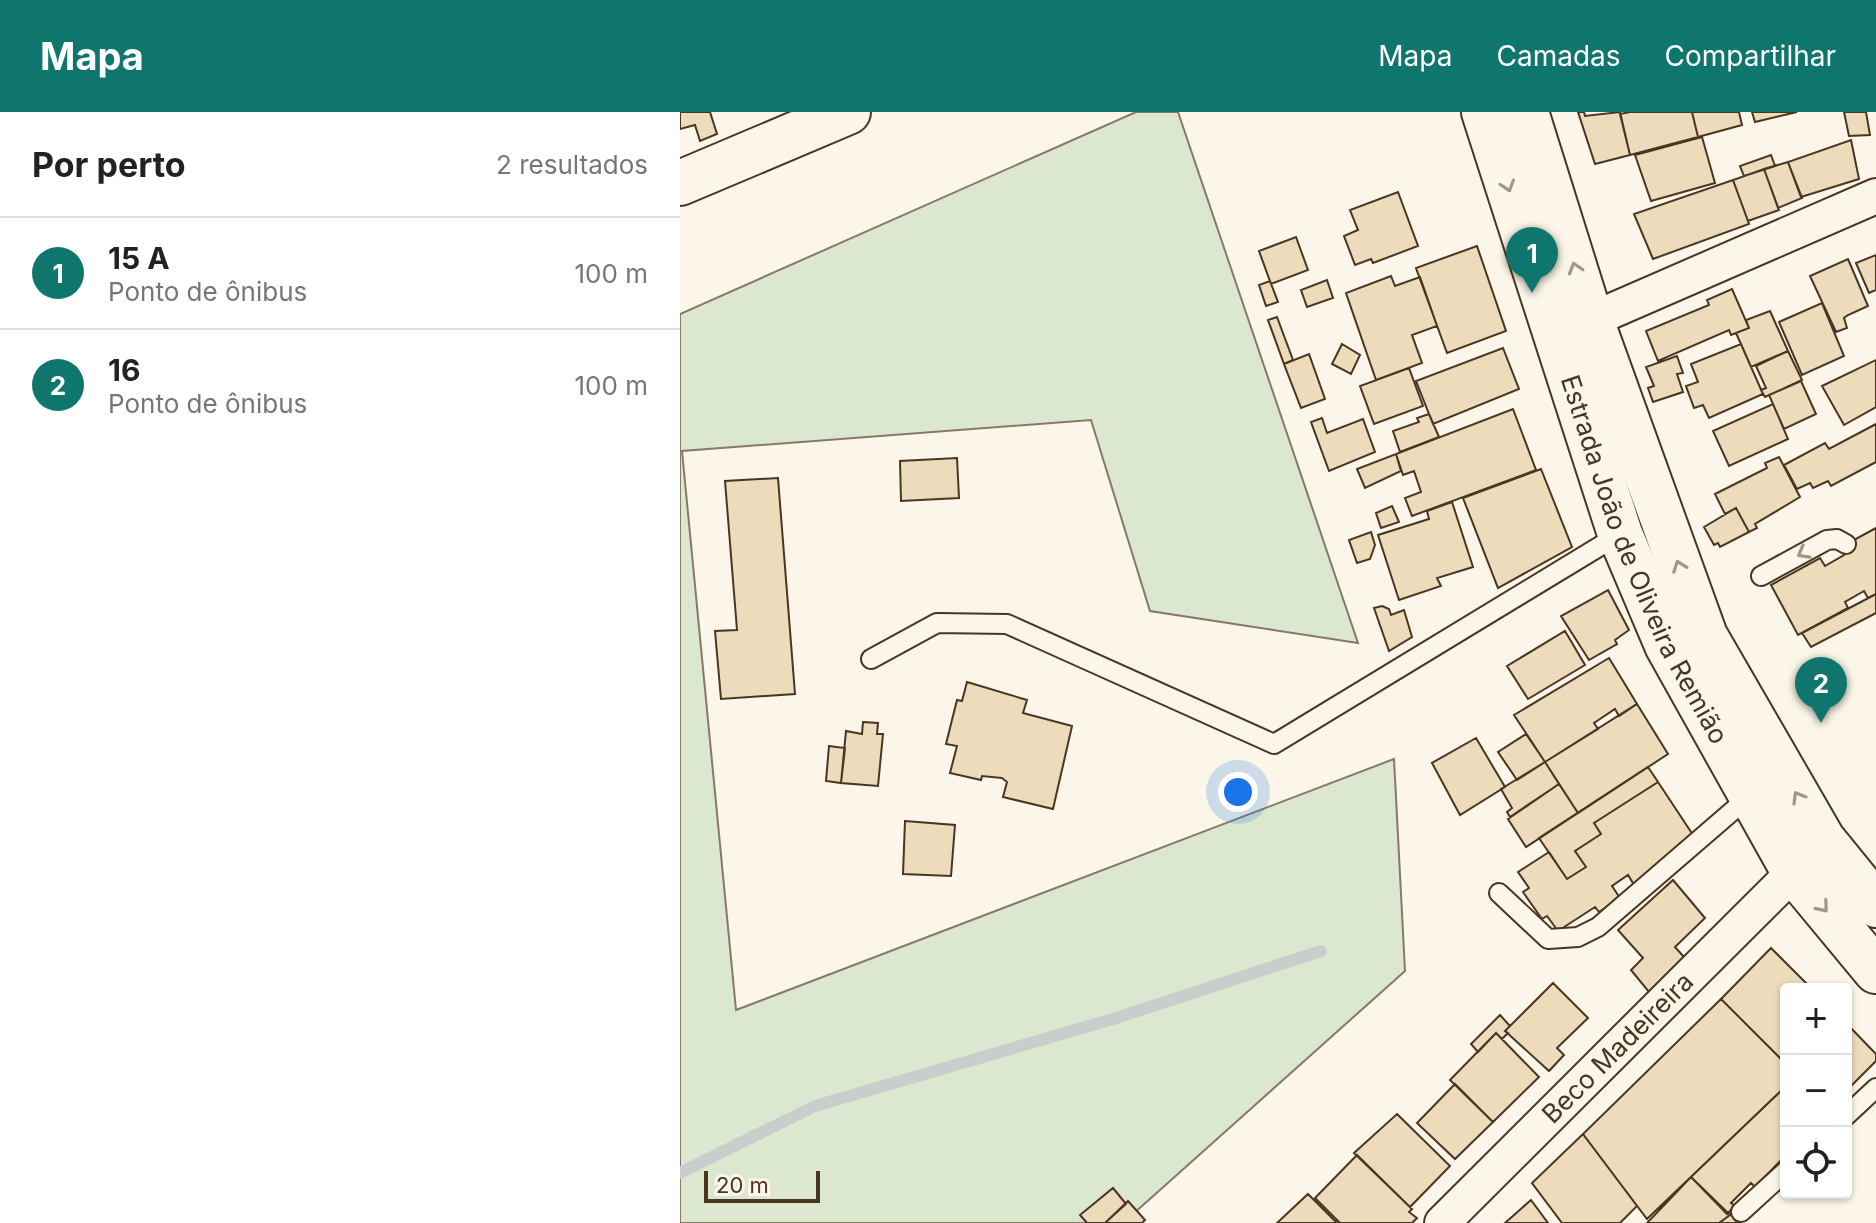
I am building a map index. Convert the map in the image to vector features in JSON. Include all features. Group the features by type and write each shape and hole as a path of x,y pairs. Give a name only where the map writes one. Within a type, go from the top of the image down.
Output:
{"main road":[{"path":"680,183 848,112"},
{"name":"Estrada João de Oliveira Remião","path":"1484,112 1620,534 1667,645 1794,872 1876,971"},
{"name":"Estrada João de Oliveira Remião","path":"1526,112 1591,320 1705,636 1823,840 1875,900"}],"street":[{"path":"1591,320 1876,196"},
{"name":"Beco Madeireira","path":"1442,1223 1794,872"}],"lane":[{"path":"871,659 937,623 1007,624 1274,744 1620,534"},
{"path":"1761,576 1827,540 1837,539 1846,544"},
{"path":"1499,893 1548,939 1578,937 1598,927 1751,795"},
{"path":"1852,1110 1876,1088"},
{"path":"1741,1212 1780,1176"}],"green space":[{"path":"1136,112 1178,112 1358,643 1150,611 1091,420 682,451 736,1010 1394,759 1405,971 1123,1223 680,1223 680,314"}],"building":[{"path":"680,112 710,112 717,134 700,141 695,125 680,129"},
{"path":"1578,112 1584,112 1585,116 1620,112 1630,155 1595,164"},
{"path":"1692,112 1698,137 1630,155 1620,114"},
{"path":"1692,112 1739,112 1742,125 1698,137"},
{"path":"1752,112 1797,112 1755,122"},
{"path":"1844,112 1866,112 1870,135 1849,136"},
{"path":"1702,137 1715,183 1651,201 1635,155"},
{"path":"1851,140 1859,179 1801,197 1788,162"},
{"path":"1771,155 1775,166 1744,176 1740,166"},
{"path":"1788,162 1802,198 1778,208 1764,169"},
{"path":"1764,169 1779,210 1748,221 1733,180"},
{"path":"1733,180 1749,224 1653,259 1634,214"},
{"path":"1398,192 1418,246 1373,263 1371,259 1355,265 1344,236 1358,230 1350,210"},
{"path":"1296,237 1308,270 1271,284 1259,251"},
{"path":"1477,246 1506,331 1447,353 1416,268"},
{"path":"1876,255 1876,290 1869,293 1856,263"},
{"path":"1848,259 1868,306 1844,318 1847,328 1836,332 1810,276"},
{"path":"1391,276 1395,286 1420,277 1437,326 1412,335 1422,363 1376,380 1346,293"},
{"path":"1327,280 1333,298 1307,307 1301,290"},
{"path":"1270,281 1278,302 1266,306 1259,285"},
{"path":"1732,289 1749,328 1731,335 1729,330 1658,361 1646,331 1709,305 1707,300"},
{"path":"1822,303 1844,356 1802,375 1779,322"},
{"path":"1770,311 1788,351 1751,367 1736,333 1749,328 1746,320"},
{"path":"1277,317 1293,360 1284,364 1268,320"},
{"path":"1342,344 1360,355 1351,374 1332,364"},
{"path":"1741,344 1763,394 1709,418 1703,405 1694,408 1686,386 1698,382 1691,364"},
{"path":"1503,348 1519,389 1433,424 1416,381"},
{"path":"1788,351 1802,380 1765,397 1761,390 1766,388 1756,366"},
{"path":"1309,354 1325,399 1301,408 1284,364"},
{"path":"1677,356 1683,373 1677,374 1683,392 1653,402 1648,388 1654,386 1646,367"},
{"path":"1876,360 1876,407 1844,425 1822,386"},
{"path":"1409,368 1423,406 1374,424 1360,386"},
{"path":"1801,381 1816,414 1784,429 1769,395"},
{"path":"1773,404 1788,439 1729,466 1713,431"},
{"path":"1513,409 1536,470 1412,516 1405,498 1421,492 1414,471 1403,475 1396,454"},
{"path":"1429,414 1439,437 1400,452 1393,431 1419,422 1417,418"},
{"path":"1322,418 1327,433 1363,419 1375,452 1329,471 1311,422"},
{"path":"1876,424 1876,462 1831,486 1828,481 1813,488 1810,483 1797,489 1784,465 1825,443 1829,449"},
{"path":"1396,454 1401,471 1365,488 1357,469"},
{"path":"1779,457 1800,497 1755,524 1757,528 1749,532 1736,508 1725,514 1715,494 1767,468 1765,463"},
{"path":"957,458 959,498 901,501 900,461"},
{"path":"1541,469 1572,547 1498,588 1463,498"},
{"path":"778,478 795,694 721,699 715,631 737,630 725,481"},
{"path":"1452,502 1473,567 1437,578 1441,586 1399,600 1378,535 1429,519 1427,511"},
{"path":"1392,506 1399,522 1381,528 1376,513"},
{"path":"1736,508 1749,532 1720,547 1718,543 1714,545 1704,527"},
{"path":"1876,528 1876,594 1868,598 1864,591 1845,602 1848,608 1798,635 1771,585 1820,558 1825,566 1844,555 1841,547"},
{"path":"1371,532 1375,545 1370,559 1357,563 1349,540"},
{"path":"1608,590 1629,630 1615,640 1617,644 1589,660 1561,616"},
{"path":"1876,594 1876,613 1811,647 1802,633"},
{"path":"1382,606 1389,609 1391,615 1404,610 1412,637 1389,651 1374,608"},
{"path":"1565,631 1585,665 1528,699 1507,666"},
{"path":"1609,658 1637,704 1619,716 1615,709 1594,723 1598,729 1545,762 1514,715"},
{"path":"967,682 1027,700 1023,713 1072,726 1053,809 1003,797 1007,782 1002,778 982,776 981,780 950,773 957,746 946,744 957,700 962,701"},
{"path":"1637,704 1668,754 1578,813 1545,762"},
{"path":"863,722 878,723 877,734 883,734 878,786 841,783 846,731 862,734"},
{"path":"1526,734 1545,762 1517,780 1498,752"},
{"path":"1476,738 1505,787 1460,815 1432,763"},
{"path":"829,746 845,748 841,783 826,781"},
{"path":"1545,762 1559,784 1510,817 1507,812 1512,808 1501,789"},
{"path":"1648,767 1658,782 1594,823 1601,834 1575,851 1586,867 1567,879 1539,838"},
{"path":"1658,782 1697,841 1636,888 1628,875 1612,886 1620,898 1599,912 1595,907 1558,931 1547,916 1542,919 1523,892 1529,888 1518,872 1549,852 1567,879 1586,867 1575,851 1601,834 1594,823"},
{"path":"1559,784 1578,813 1526,847 1508,819"},
{"path":"905,821 955,825 951,876 903,874"},
{"path":"1673,880 1705,918 1675,947 1684,957 1649,992 1631,970 1643,958 1618,930"},
{"path":"1771,948 1806,983 1780,983 1780,1058 1721,999"},
{"path":"1553,983 1588,1018 1557,1048 1564,1055 1549,1071 1505,1031"},
{"path":"1721,999 1780,1058 1780,1092 1647,1219 1583,1134"},
{"path":"1500,1015 1510,1026 1505,1031 1508,1033 1502,1039 1496,1033 1478,1052 1471,1044"},
{"path":"1852,1029 1876,1054 1876,1061 1852,1085"},
{"path":"1496,1033 1539,1077 1493,1122 1450,1080"},
{"path":"1455,1084 1493,1122 1455,1159 1417,1123"},
{"path":"1780,1092 1780,1161 1755,1187 1751,1183 1731,1203 1735,1206 1727,1214 1691,1177"},
{"path":"1397,1114 1450,1166 1410,1207 1354,1153"},
{"path":"1583,1134 1637,1206 1620,1223 1562,1223 1532,1183"},
{"path":"1357,1155 1412,1209 1409,1212 1417,1218 1412,1223 1340,1223 1315,1198"},
{"path":"1691,1177 1730,1215 1719,1223 1647,1223"},
{"path":"1113,1188 1126,1204 1105,1223 1087,1223 1080,1215"},
{"path":"1308,1194 1337,1223 1277,1223"},
{"path":"1531,1200 1548,1223 1505,1223"},
{"path":"1128,1201 1145,1220 1142,1223 1105,1223"},
{"path":"1730,1215 1738,1223 1719,1223"}],"waterway":[{"path":"680,1173 815,1106 1113,1019 1321,951"}],"place":[{"name":"15 A","path":"1532,293"},
{"name":"16","path":"1821,723"}]}
